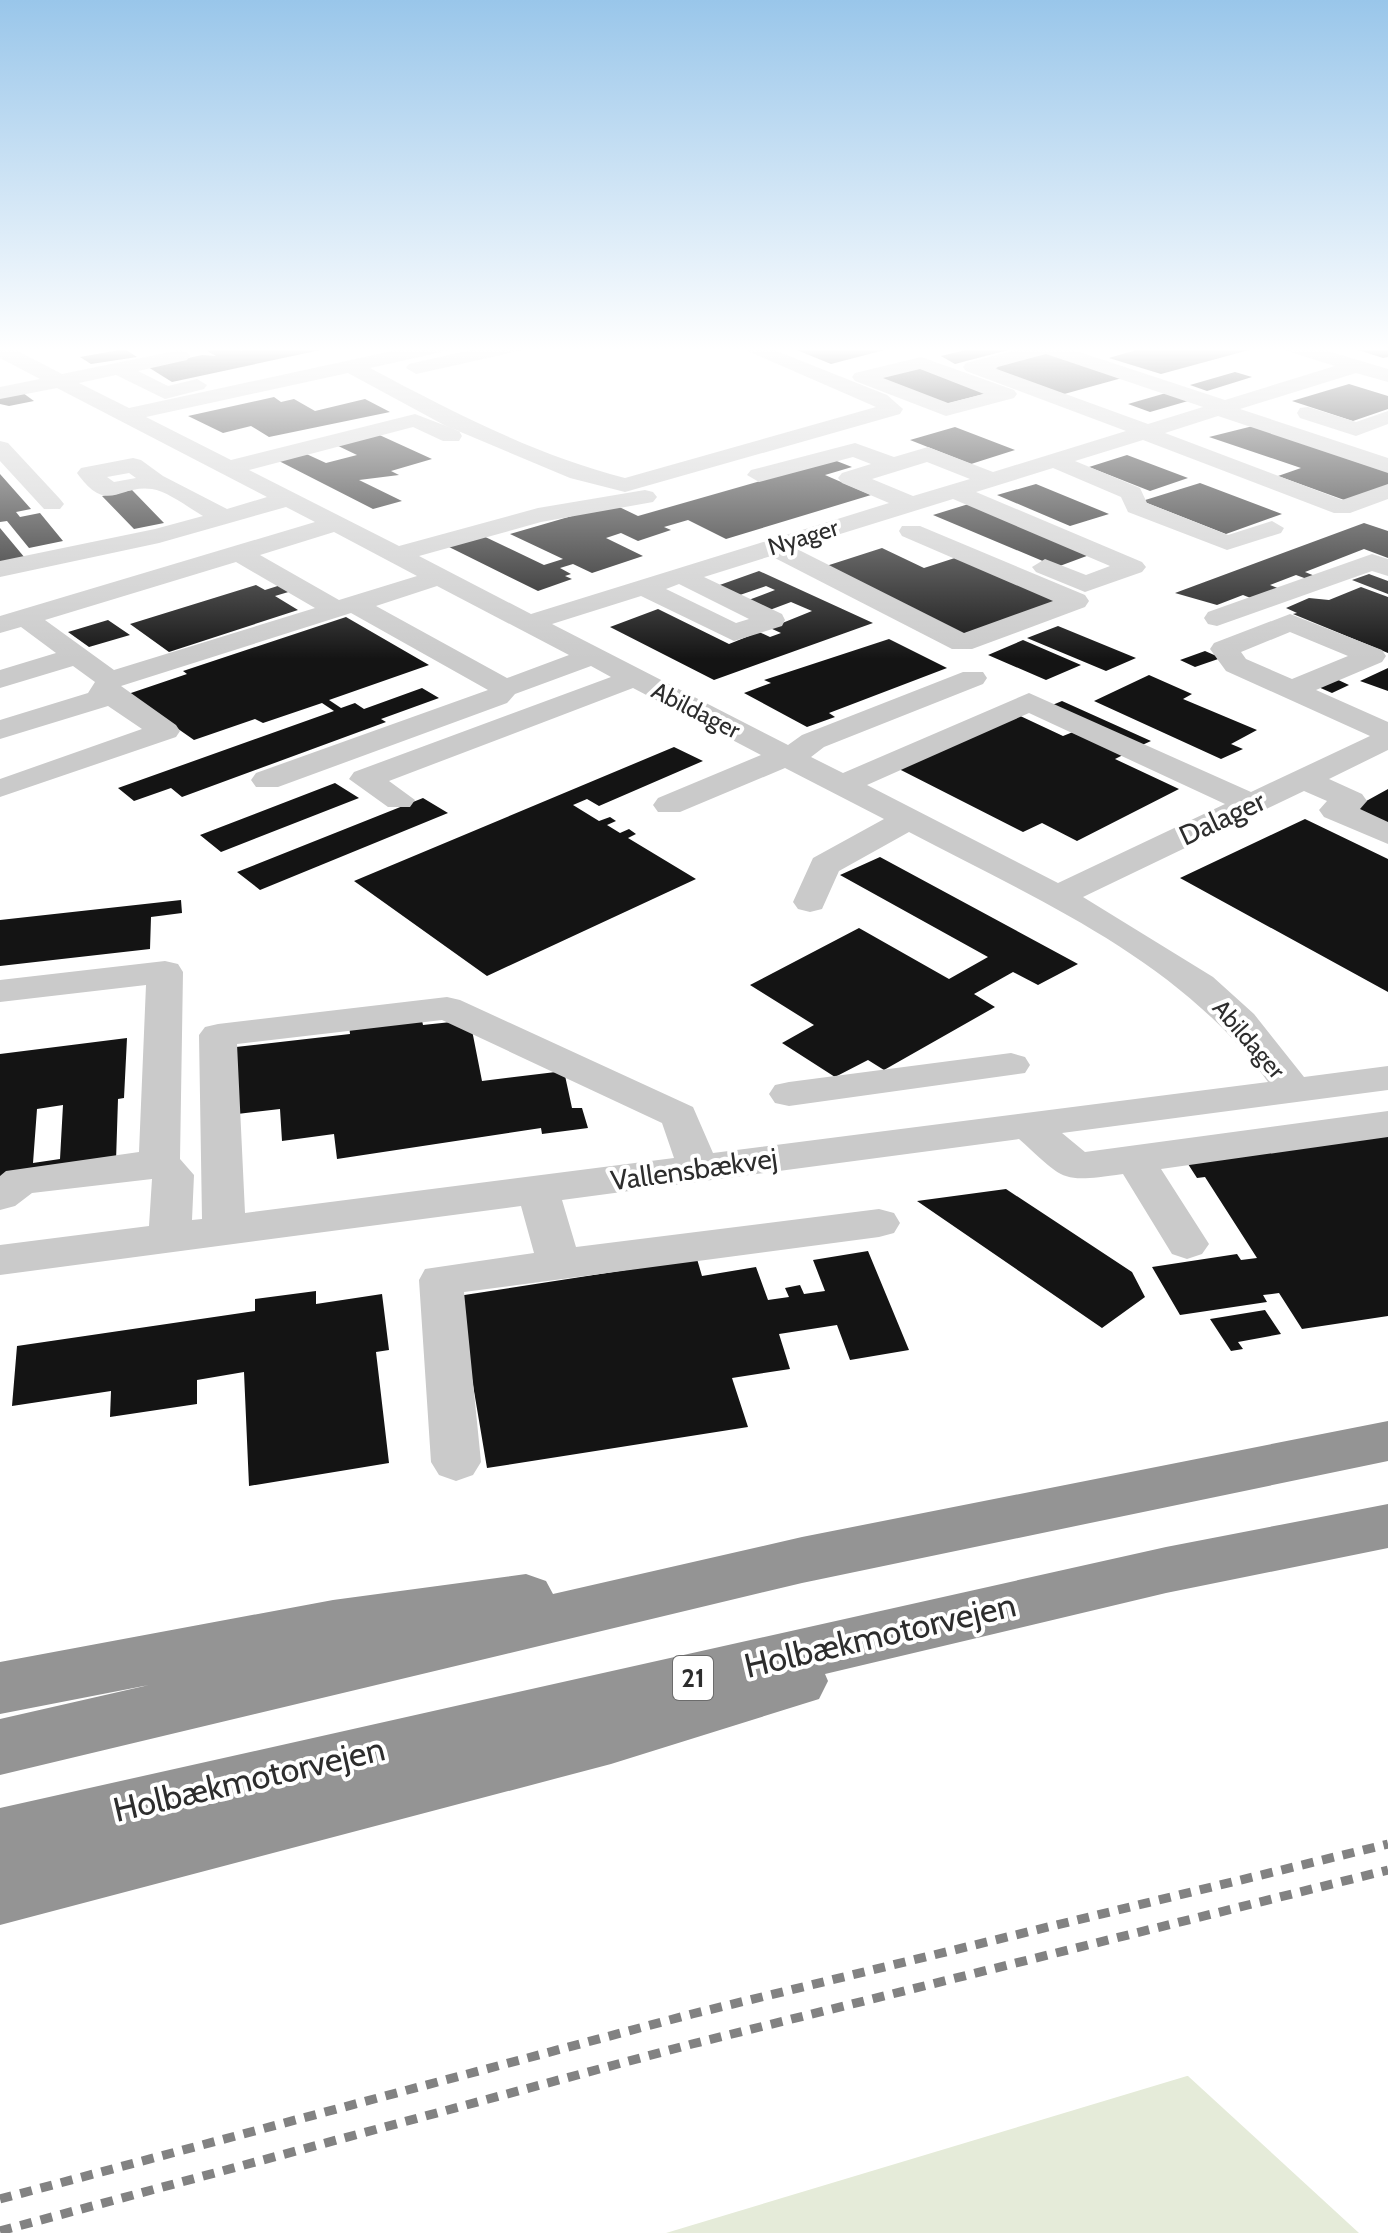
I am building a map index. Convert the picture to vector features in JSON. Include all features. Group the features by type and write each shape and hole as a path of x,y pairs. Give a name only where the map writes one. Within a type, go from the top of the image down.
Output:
{"highway":[{"path":"0,1747 802,1560 1388,1441"},
{"name":"Holbækmotorvejen","path":"0,1838 1166,1570 1388,1526"},
{"path":"0,1688 333,1625 802,1560"},
{"path":"0,1893 611,1737 1166,1570"}],"street":[{"path":"2,450 52,504"},
{"name":"Abildager","path":"194,450 1057,896 1167,962 1205,990 1241,1022 1294,1090"},
{"path":"229,468 298,450"},
{"path":"483,450 509,462"},
{"path":"524,450 578,473 625,485 747,450"},
{"path":"738,480 854,450"},
{"path":"856,450 893,465"},
{"name":"Nyager","path":"683,562 714,565 1086,450"},
{"path":"1191,450 1342,508 1388,491"},
{"path":"1341,450 1388,466"},
{"path":"773,547 962,643 1076,601 899,510 850,478 928,454 991,479"},
{"path":"1054,460 1132,493 1136,507 1227,543 1272,528"},
{"path":"155,481 224,517"},
{"path":"396,555 538,515 694,491"},
{"path":"528,623 644,586 705,544 730,544 899,510 1085,584 1133,567 954,491"},
{"path":"0,569 159,536 288,499"},
{"path":"881,540 899,510"},
{"path":"12,621 336,524"},
{"path":"238,553 505,688"},
{"path":"805,564 835,554"},
{"path":"560,590 620,571 683,562 784,615 734,633 620,571"},
{"path":"1217,618 1372,562 1388,568"},
{"path":"0,730 99,699 106,684 440,577"},
{"path":"3,788 165,731 76,656 12,621"},
{"path":"0,679 76,656"},
{"path":"267,780 497,697 505,688 593,656"},
{"path":"399,800 365,779 635,678"},
{"path":"669,805 788,757 813,741 973,678"},
{"path":"1291,690 1388,733"},
{"path":"842,785 1029,702 1251,804"},
{"name":"Dalager","path":"1057,896 1305,779 1379,752"},
{"path":"1305,779 1351,801 1335,810 1388,834"},
{"path":"810,902 825,865 909,819"},
{"path":"0,991 165,972 159,1163"},
{"path":"224,1232 218,1035 447,1008 679,1116 699,1169"},
{"path":"789,1094 1011,1065"},
{"name":"Vallensbækvej","path":"0,1260 1388,1078"},
{"path":"1027,1125 1076,1167 1388,1124"},
{"path":"1134,1159 1187,1244"},
{"path":"0,1196 21,1181 159,1163 173,1175 170,1240"},
{"path":"538,1190 559,1265"},
{"path":"456,1462 441,1280 879,1223"}],"green space":[{"path":"1187,2076 1359,2233 666,2233"}],"building":[{"path":"347,450 413,450 432,459 391,471 399,475 359,480 402,501 373,509 275,459 302,452 326,463 357,455"},
{"path":"936,450 1014,450 971,464"},
{"path":"1248,450 1330,450 1388,470 1388,486 1347,501 1278,476 1301,468"},
{"path":"1127,455 1188,478 1150,491 1089,467"},
{"path":"834,460 852,467 825,475 871,495 726,539 688,520 664,527 671,530 638,541 621,533 606,538 643,556 592,573 573,564 560,568 571,574 565,576 572,579 538,591 445,545 479,534 544,565 563,559 510,534 613,504 638,516"},
{"path":"0,474 31,509 16,512 20,517 40,513 63,541 29,548 7,521 0,522"},
{"path":"1200,483 1282,514 1226,534 1142,501"},
{"path":"1036,484 1109,514 1070,526 997,495"},
{"path":"132,490 164,523 134,529 102,496"},
{"path":"975,502 1092,554 1057,567 933,515"},
{"path":"1364,523 1388,531 1388,558 1364,549 1305,572 1315,576 1307,579 1296,575 1270,585 1280,589 1253,599 1243,595 1217,605 1175,593"},
{"path":"0,528 25,558 0,563"},
{"path":"882,548 924,568 961,556 1058,601 960,635 823,567"},
{"path":"759,571 873,623 714,680 610,627 658,609 729,644 759,632 770,637 781,633 770,628 812,611 791,602 767,611 746,601 775,590 766,586 734,597 714,587"},
{"path":"1369,574 1388,581 1388,594 1352,580"},
{"path":"284,584 295,590 275,596 298,610 169,652 130,624 256,585 265,590"},
{"path":"1361,587 1388,597 1388,653 1293,614 1297,613 1286,608 1309,598 1329,600"},
{"path":"346,617 429,665 329,700 341,708 355,703 364,709 422,688 439,698 381,719 386,722 182,797 171,788 134,801 118,788 334,711 322,703 263,723 255,719 194,740 128,694 187,674 183,671"},
{"path":"108,620 130,635 89,647 68,632"},
{"path":"1058,626 1136,658 1106,671 1027,638"},
{"path":"889,639 947,668 829,713 835,717 807,727 744,693 771,683 764,680"},
{"path":"1023,640 1081,665 1046,680 988,655"},
{"path":"1205,651 1221,658 1195,667 1180,660"},
{"path":"1388,668 1388,691 1360,681"},
{"path":"1149,675 1192,694 1183,699 1257,730 1231,744 1243,749 1221,759 1094,701"},
{"path":"1334,678 1349,685 1332,693 1316,686"},
{"path":"1062,701 1151,741 1140,746 1050,706"},
{"path":"1016,714 1063,736 1078,730 1127,753 1115,759 1179,789 1077,841 1042,823 1023,832 895,767"},
{"path":"674,747 703,761 599,806 587,799 573,805 599,821 610,817 616,821 607,825 620,833 629,829 636,834 628,838 696,879 487,976 354,881"},
{"path":"335,783 359,798 221,852 200,835"},
{"path":"1388,789 1388,826 1350,810"},
{"path":"423,798 448,813 260,890 237,872"},
{"path":"1305,819 1388,859 1388,992 1180,878"},
{"path":"880,857 1078,964 1038,985 1013,972 974,994 995,1007 884,1070 868,1060 835,1077 782,1043 814,1025 750,985 859,928 949,979 988,957 840,875"},
{"path":"181,900 182,913 151,917 150,949 0,966 0,920"},
{"path":"421,1016 423,1025 470,1020 482,1081 564,1071 572,1108 582,1108 588,1128 542,1134 541,1128 337,1159 334,1134 282,1141 280,1109 229,1115 227,1048 350,1034 349,1024"},
{"path":"127,1038 124,1098 118,1099 116,1161 0,1185 0,1054","holes":["63,1105 60,1159 33,1163 37,1109"]},
{"path":"1388,1136 1388,1316 1302,1329 1279,1293 1263,1295 1267,1302 1180,1315 1152,1267 1237,1254 1241,1260 1257,1258 1205,1177 1197,1178 1188,1164"},
{"path":"1006,1189 1132,1272 1145,1297 1102,1328 917,1201"},
{"path":"868,1251 909,1350 850,1360 837,1325 779,1334 790,1369 732,1378 748,1427 487,1468 458,1296 697,1259 702,1276 756,1267 768,1300 789,1297 785,1288 800,1285 804,1294 825,1291 813,1260"},
{"path":"316,1291 316,1304 382,1294 389,1350 376,1352 389,1463 249,1486 244,1372 197,1380 197,1404 110,1417 111,1391 12,1406 17,1346 255,1311 255,1299"},
{"path":"1265,1310 1281,1334 1238,1342 1243,1349 1231,1351 1210,1319"}],"railway":[{"path":"0,2199 692,2014 1388,1844"},
{"path":"0,2231 692,2044 1388,1870"}]}
